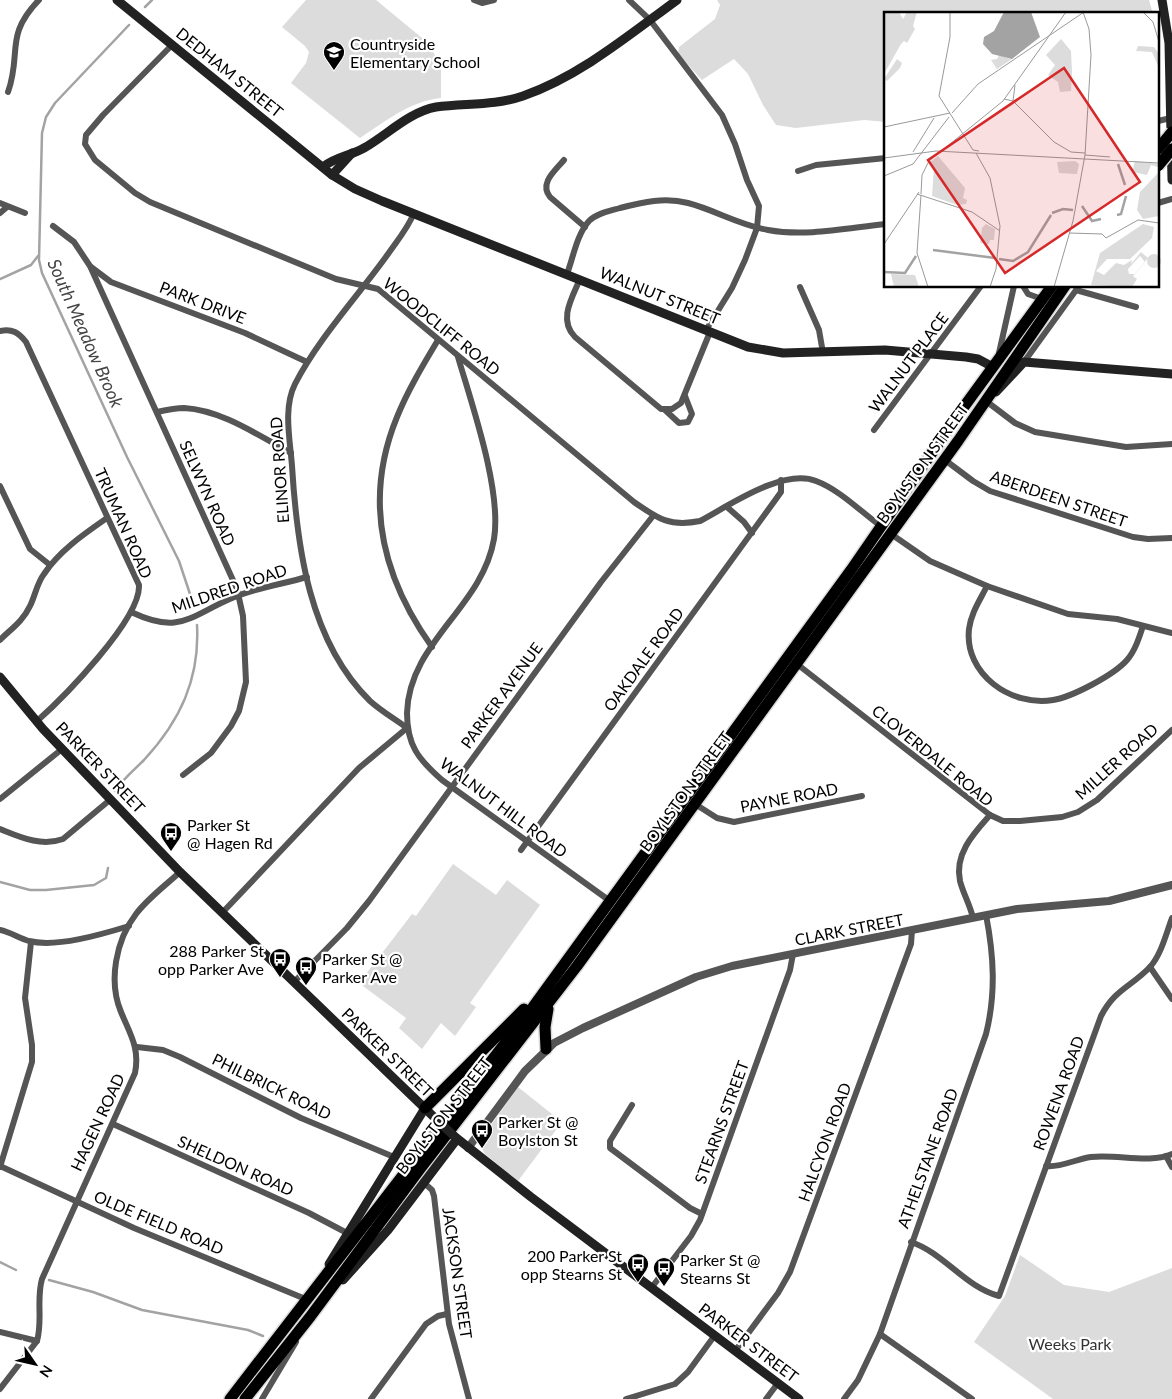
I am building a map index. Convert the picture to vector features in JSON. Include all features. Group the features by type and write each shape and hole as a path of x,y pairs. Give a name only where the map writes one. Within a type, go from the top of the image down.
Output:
{"highway":[{"path":"1160,147 1172,132"},
{"path":"1160,164 1172,149"},
{"name":"BOYLSTON STREET","path":"245,1399 319,1306 420,1168 549,1005 797,664 995,364 1050,288"},
{"name":"BOYLSTON STREET","path":"230,1399 550,984 887,530 945,460 986,401 1072,288"},
{"path":"424,1108 550,984"},
{"path":"546,1050 545,1027 549,1005"}],"main road":[{"name":"DEDHAM STREET","path":"117,0 332,175"},
{"path":"323,167 334,159 352,153 421,112 436,107 500,103 526,95 594,60 677,0"},
{"path":"1162,0 1168,36 1172,180"},
{"path":"332,175 352,153"},
{"name":"WALNUT STREET","path":"332,175 364,193 740,344 766,351 783,353 876,350 972,358 995,364"},
{"path":"986,401 1024,362 1172,374"},
{"name":"PARKER STREET","path":"0,677 36,722 180,872 455,1137 799,1399"},
{"name":"BOYLSTON STREET","path":"308,1300 424,1108"},
{"name":"BOYLSTON STREET","path":"319,1306 388,1230 455,1137"}],"street":[{"path":"8,92 14,71 15,38 24,16 39,0"},
{"path":"474,0 482,3 494,0"},
{"path":"629,0 650,20 709,96 727,124 747,180 759,206 757,228 735,282 708,331 685,396 676,408 665,410"},
{"name":"WOODCLIFF ROAD","path":"172,45 103,114 86,135 85,144 95,160 135,193 150,202 336,279 378,289 653,516 674,524 686,524 700,521 781,480 799,478 817,481 930,561 986,586 1068,614 1117,619 1172,632"},
{"path":"1160,120 1170,118"},
{"path":"798,171 816,165 884,158"},
{"path":"564,160 547,180 546,191 550,198 585,227"},
{"path":"567,274 585,227 592,218 606,212 645,202 665,200 698,206 757,228 798,232 884,224"},
{"path":"0,202 7,207 25,213"},
{"path":"0,213 7,207"},
{"name":"ELINOR ROAD","path":"407,728 371,702 342,663 320,623 307,577 296,525 288,409 290,398 308,362 365,286 414,213"},
{"name":"SELWYN ROAD","path":"53,226 74,242 90,266 239,596 246,656 246,682 239,711 216,747 199,764 183,775"},
{"name":"PARK DRIVE","path":"90,266 110,282 245,333 308,362"},
{"path":"580,279 567,313 568,329 650,401 665,410 679,422 688,422 692,414 685,396"},
{"path":"800,287 820,330 823,352"},
{"name":"WALNUT PLACE","path":"874,430 980,288"},
{"path":"995,364 1014,288"},
{"path":"1024,288 1028,294 1042,299"},
{"path":"1024,362 1072,288"},
{"path":"1076,288 1136,307"},
{"name":"TRUMAN ROAD","path":"0,331 7,329 15,332 26,342 139,585 139,593 131,612 82,676 61,700 36,722"},
{"path":"432,647 412,618 396,587 386,556 382,532 380,496 383,468 396,418 414,380 438,340"},
{"name":"WALNUT HILL ROAD","path":"457,356 482,439 493,505 494,536 491,556 484,573 418,665 408,696 407,728 415,750 425,765 452,787 610,901"},
{"path":"986,401 1015,423 1035,432 1126,446 1172,444"},
{"path":"157,412 186,408 209,413 234,423 291,453"},
{"name":"ABERDEEN STREET","path":"945,460 973,482 996,493 1126,535 1148,539 1172,538"},
{"name":"OAKDALE ROAD","path":"521,850 779,496 781,480"},
{"path":"0,486 30,549 50,565"},
{"path":"727,507 752,532"},
{"name":"PARKER AVENUE","path":"294,982 347,928 370,901 601,582 653,516"},
{"path":"0,640 20,622 30,607 42,576 50,565 87,532 107,518"},
{"name":"MILDRED ROAD","path":"131,612 162,624 174,623 200,616 239,596 307,577"},
{"path":"986,586 971,620 970,651 979,670 990,681 1020,697 1038,700 1058,699 1111,673 1131,656 1143,626"},
{"name":"CLOVERDALE ROAD","path":"797,664 990,815 969,840 959,867 961,884 973,918"},
{"path":"222,913 358,768 407,728"},
{"name":"MILLER ROAD","path":"990,815 1003,820 1020,821 1062,817 1078,812 1097,800 1172,730"},
{"path":"0,799 62,749"},
{"name":"PAYNE ROAD","path":"695,804 717,818 734,822 862,796"},
{"path":"0,830 27,839 53,843 63,839 111,800"},
{"name":"HAGEN ROAD","path":"37,1341 40,1331 38,1307 40,1286 135,1073 136,1047 114,990 118,954 136,914 180,872"},
{"name":"CLARK STREET","path":"546,1050 583,1028 705,974 793,954 973,918 1032,907 1109,901 1172,885"},
{"name":"ATHELSTANE ROAD","path":"844,1399 858,1380 880,1334 988,1025 994,970 986,916"},
{"name":"ROWENA ROAD","path":"911,1242 923,1247 982,1290 998,1296 1104,1010 1120,990 1150,967 1159,953 1172,918"},
{"path":"0,930 31,942 93,937 129,926"},
{"name":"HALCYON ROAD","path":"736,1351 778,1293 790,1272 911,944 912,930"},
{"path":"0,1166 32,1062 32,1045 25,998 31,942"},
{"name":"STEARNS STREET","path":"652,1287 691,1236 702,1214 790,970 793,954"},
{"path":"1150,967 1172,999"},
{"name":"PHILBRICK ROAD","path":"136,1047 164,1050 297,1116 394,1157"},
{"path":"468,1148 525,1071 546,1050"},
{"path":"632,1105 610,1141 610,1148 702,1214"},
{"name":"SHELDON ROAD","path":"112,1124 309,1213 347,1233"},
{"path":"1046,1166 1104,1156 1149,1159 1169,1155 1172,1167"},
{"name":"OLDE FIELD ROAD","path":"0,1166 76,1202 308,1300"},
{"name":"JACKSON STREET","path":"423,1182 432,1190 434,1196 447,1314 468,1399"},
{"path":"371,1399 422,1329 434,1318 447,1314"},
{"path":"262,1399 310,1317"},
{"path":"0,1332 37,1341 0,1389"},
{"path":"880,1334 972,1399"},
{"path":"626,1399 675,1384 688,1372 715,1335"},
{"path":"766,1399 778,1383"}],"green space":[{"path":"306,0 376,0 422,38 434,53 441,70 441,98 409,107 360,138 291,83 306,63 309,52 305,46 282,27"},
{"path":"717,0 1149,0 1152,12 884,12 884,122 864,120 796,128 776,125 763,105 748,74 734,59 702,80 678,54 679,47 715,19 720,5"},
{"path":"453,864 496,895 507,880 540,905 470,1003 476,1007 455,1036 441,1023 422,1049 399,1028 406,1018 359,983 412,914 416,916"},
{"path":"518,1087 562,1122 518,1181 485,1154 481,1147 484,1135"},
{"name":"Weeks Park","path":"1020,1255 1064,1285 1109,1292 1172,1268 1172,1399 1053,1399 974,1342 1005,1296"}],"waterway":[{"name":"South Meadow Brook","path":"145,7 152,0"},
{"name":"South Meadow Brook","path":"129,25 55,103 46,117 42,133 39,260 42,273 127,457 179,561 194,606"},
{"path":"0,279 31,265 38,256"},
{"name":"South Meadow Brook","path":"115,791 157,745 168,730 185,698 195,663 197,625"},
{"name":"South Meadow Brook","path":"0,882 30,890 94,885 106,878 108,868"},
{"name":"South Meadow Brook","path":"0,1262 16,1270"},
{"name":"South Meadow Brook","path":"49,1280 93,1292 142,1310 248,1330 263,1336"}],"place":[{"name":"Countryside Elementary School","path":"334,71"},
{"name":"Parker St @ Hagen Rd","path":"171,852"},
{"name":"288 Parker St opp Parker Ave","path":"280,978"},
{"name":"Parker St @ Parker Ave","path":"306,986"},
{"name":"Parker St @ Boylston St","path":"482,1149"},
{"name":"200 Parker St opp Stearns St","path":"638,1283"},
{"name":"Parker St @ Stearns St","path":"664,1287"}]}
